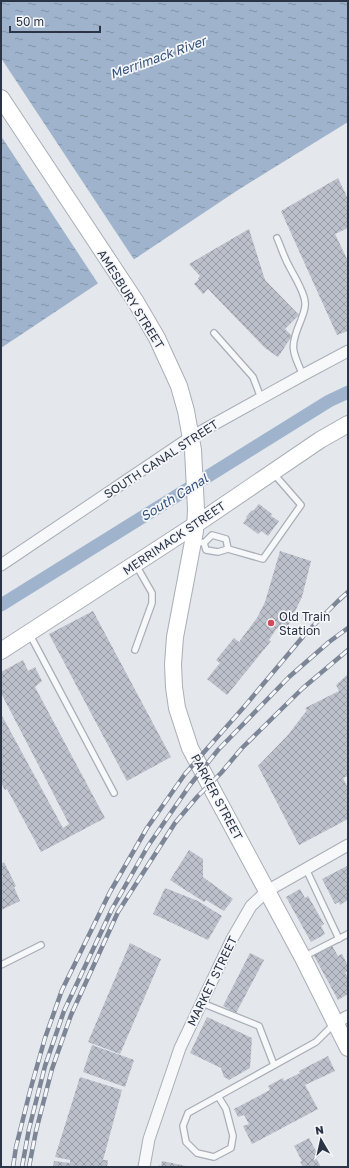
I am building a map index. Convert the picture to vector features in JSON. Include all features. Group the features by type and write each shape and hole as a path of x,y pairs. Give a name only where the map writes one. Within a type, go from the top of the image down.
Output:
{"main road":[{"name":"AMESBURY STREET","path":"1,98 136,302 157,338 179,386 186,411 192,444 196,517"},
{"name":"MERRIMACK STREET","path":"1,651 135,564 196,517 272,472 320,440 348,424"},
{"name":"PARKER STREET","path":"196,517 199,542 175,638 174,687 177,708 190,748 303,958 341,1019 348,1048"}],"street":[{"name":"SOUTH CANAL STREET","path":"1,565 192,444 261,398 348,351"},
{"name":"MARKET STREET","path":"144,1167 149,1139 180,1048 236,932 251,906 267,891 348,845"}],"lane":[{"path":"277,238 305,302 305,308 295,333 293,343 293,352 303,374"},
{"path":"214,333 252,377 261,398"},
{"path":"228,549 226,539 212,535 199,542 206,550 218,552 228,549 262,559 301,505 272,472"},
{"path":"135,564 152,593 152,604 135,650"},
{"path":"29,633 114,793"},
{"path":"306,869 339,939"},
{"path":"303,958 348,934"},
{"path":"1,965 41,945"},
{"path":"202,1003 258,1026 274,1065"},
{"path":"218,1096 226,1109 233,1136 231,1148 214,1157 197,1153 186,1142 183,1126 188,1112 316,1042 341,1019"}],"water":[{"name":"Merrimack River","path":"1,1 348,1 348,122 238,190 1,348"}],"pier":[{"path":"1,58 135,261 99,285 1,136"}],"building":[{"path":"338,178 348,199 348,228 335,234 348,261 348,331 337,335 281,211"},
{"path":"249,229 265,280 299,315 285,329 292,336 278,357 265,348 208,289 203,294 194,284 200,276 189,264"},
{"path":"259,504 272,514 271,516 279,521 268,536 261,531 258,534 243,523 247,518 246,517"},
{"name":"Old Train Station","path":"280,551 311,561 302,597 285,632 277,628 269,640 271,641 227,695 207,679 220,663 216,660 234,638 239,642 257,618 265,602"},
{"path":"93,611 171,757 127,781 49,634"},
{"path":"23,660 28,671 35,667 42,681 35,687 105,818 41,852 7,789 5,790 1,783 1,714 63,828 69,824 1,693 1,672"},
{"path":"348,674 348,776 343,778 348,788 348,819 299,845 258,766 288,735 307,710 305,708 339,691 336,685"},
{"path":"189,850 203,859 203,877 233,899 224,911 206,900 204,902 170,880"},
{"path":"4,862 16,886 14,887 20,901 1,910 1,878 3,877 1,873 1,864"},
{"path":"347,866 348,900 340,905 339,902 335,904 322,879"},
{"path":"165,888 198,901 222,916 208,940 153,914"},
{"path":"300,889 305,898 308,896 324,924 321,926 325,934 311,942 286,897"},
{"path":"130,943 161,959 120,1054 88,1042"},
{"path":"331,944 338,956 342,954 348,966 348,971 345,973 348,977 348,994 338,1000 313,954"},
{"path":"250,953 264,960 236,1013 223,1006"},
{"path":"207,1017 252,1038 250,1068 229,1080 224,1077 221,1068 190,1053"},
{"path":"92,1045 134,1060 125,1087 83,1072"},
{"path":"328,1056 335,1071 305,1085 318,1109 252,1144 243,1126 249,1124 244,1115 238,1117 234,1109 270,1090 268,1086 283,1078 284,1081 300,1073 299,1071"},
{"path":"80,1077 122,1090 103,1160 108,1160 107,1167 53,1167 54,1161 70,1163 70,1160 55,1157"},
{"path":"309,1138 319,1157 316,1158 321,1167 303,1167 300,1162 302,1161 294,1146"},
{"path":"162,1161 186,1167 158,1167 159,1165 161,1166"}],"waterway":[{"name":"South Canal","path":"1,605 329,401 348,392"}],"railway":[{"path":"13,1167 16,1147 30,1091 45,1038 62,990 110,892 147,828 185,774 306,633 348,592"},
{"path":"22,1167 29,1129 45,1066 64,1011 112,909 148,846 190,785 218,750 289,677 329,642 348,628"},
{"path":"29,1167 36,1131 52,1069 71,1015 118,912 175,823 197,797 221,773 242,748 303,688 348,650"}],"place":[{"name":"Old Train Station","path":"271,623"}]}
